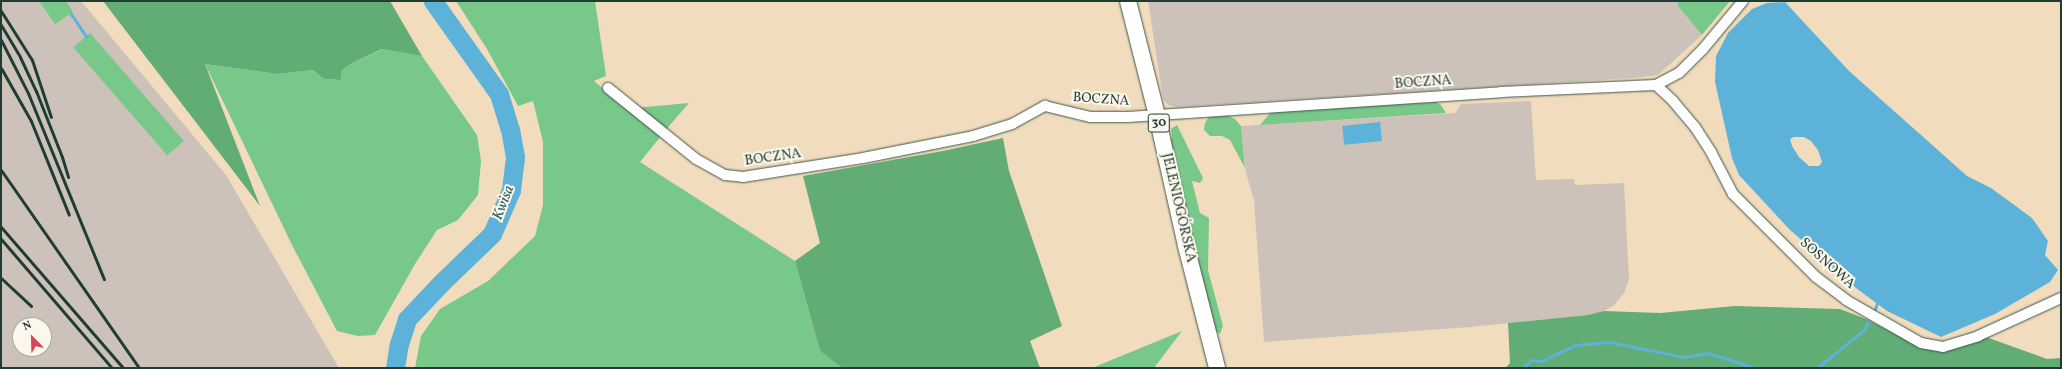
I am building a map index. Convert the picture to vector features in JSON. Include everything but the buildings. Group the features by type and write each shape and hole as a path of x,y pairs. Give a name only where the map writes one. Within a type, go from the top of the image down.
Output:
{"main road":[{"name":"JELENIOGÓRSKA","path":"1128,1 1157,116 1186,246 1217,368"}],"street":[{"path":"1656,85 1679,73 1703,49 1743,1"},
{"name":"BOCZNA","path":"608,88 696,159 725,175 734,177 775,173 841,162 973,136 1012,124 1045,106 1090,116 1157,116 1501,92 1656,85"},
{"name":"SOSNOWA","path":"1656,85 1673,101 1695,127 1711,152 1733,194 1816,277 1846,300 1921,343 1943,347 1978,336 2061,298"}],"shaded area":[{"path":"1,1 81,1 226,175 339,368 1,368"},
{"path":"1148,1 1678,1 1678,6 1702,35 1658,75 1634,78 1177,107 1168,105 1163,99"},
{"path":"1531,101 1536,180 1574,179 1575,185 1624,183 1629,279 1624,293 1614,305 1604,311 1588,315 1470,327 1264,342 1254,200 1246,173 1241,126 1455,113 1461,104"}],"green space":[{"path":"39,1 66,1 73,12 55,24"},
{"path":"103,1 390,1 422,56 382,49 352,63 342,70 340,80 324,79 313,70 277,74 205,64 260,206"},
{"path":"456,1 595,1 606,76 594,81 661,136 640,162 795,261 820,351 842,368 415,368 421,336 440,309 488,281 535,236 543,205 543,142 533,101 518,106 487,49"},
{"path":"1678,1 1730,1 1702,35 1678,6"},
{"path":"90,33 184,141 167,155 73,47"},
{"path":"383,49 422,56 477,135 481,161 478,195 458,220 437,230 415,264 375,335 358,336 337,331 292,245 205,64 277,74 313,70 324,79 339,80 342,70 352,63"},
{"path":"1436,102 1441,105 1446,113 1260,125 1270,113 1280,111"},
{"path":"689,103 664,132 635,108"},
{"path":"1227,115 1235,119 1241,126 1245,168 1230,140 1222,136 1210,136 1204,130 1205,123 1209,117"},
{"path":"1177,125 1203,178 1200,183 1192,181 1200,213 1209,218 1208,270 1223,326 1220,334 1215,330 1169,139 1172,138 1171,129"},
{"path":"1003,138 1009,171 1062,326 1030,341 1040,368 842,368 820,351 795,261 820,243 803,176 943,151"},
{"path":"1735,306 1840,309 1866,319 1920,347 1986,337 2047,359 2061,358 2061,368 1505,368 1510,363 1508,323 1588,315 1604,311 1660,313"},
{"path":"1182,331 1154,368 1092,368"}],"water":[{"path":"1785,2 1849,71 1967,176 1991,188 2032,218 2048,241 2045,255 2058,270 2050,282 1995,314 1941,337 1887,311 1856,288 1789,229 1739,175 1732,158 1715,82 1716,56 1728,33 1752,9 1767,3","holes":["1794,137 1804,137 1811,141 1818,150 1822,162 1819,166 1809,166 1799,157 1792,146 1790,139"]},
{"path":"1380,122 1382,141 1344,145 1342,126"}],"waterway":[{"name":"Kwisa","path":"395,368 399,344 407,319 441,283 492,234 511,190 515,157 510,130 499,94 433,1"},
{"path":"71,14 86,36"},
{"path":"1875,309 1877,303"},
{"path":"1817,368 1865,329 1868,321"},
{"path":"1523,368 1531,360 1542,361 1575,345 1609,342 1684,357 1708,353 1755,368"}],"railway":[{"path":"1,11 32,60 51,117"},
{"path":"1,25 20,57 36,91 62,157 68,177"},
{"path":"1,40 28,93 104,279"},
{"path":"1,68 31,121 69,215"},
{"path":"1,170 139,368"},
{"path":"1,227 123,368"},
{"path":"1,239 112,368"},
{"path":"1,278 31,306"}]}
